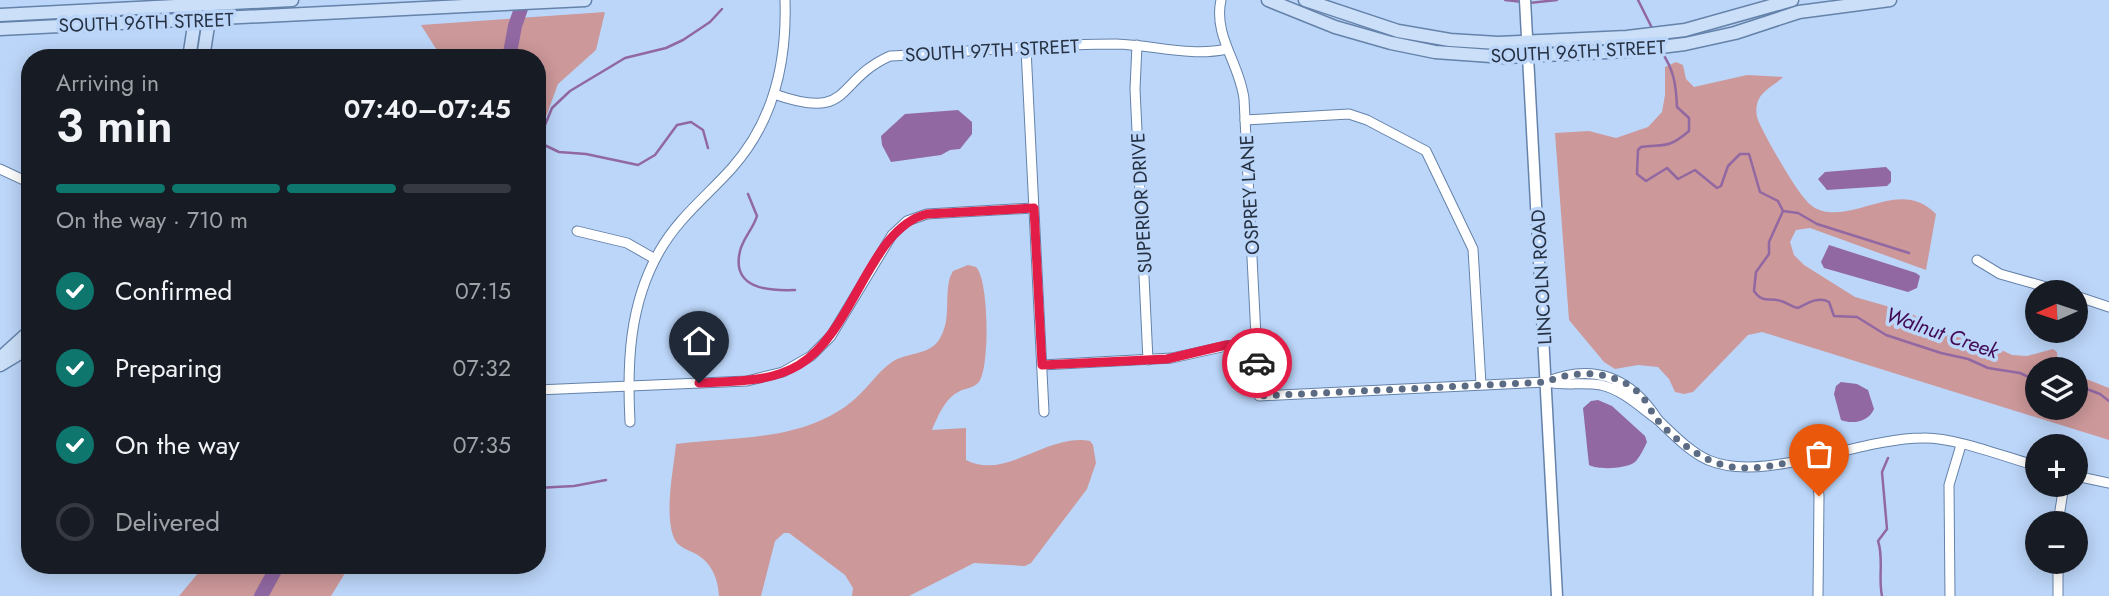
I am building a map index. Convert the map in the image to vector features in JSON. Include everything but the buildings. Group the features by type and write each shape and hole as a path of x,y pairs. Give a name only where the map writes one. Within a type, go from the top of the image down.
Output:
{"main road":[{"name":"SOUTH 96TH STREET","path":"0,15 197,2 292,0"},
{"name":"SOUTH 96TH STREET","path":"0,29 585,0"},
{"name":"SOUTH 96TH STREET","path":"1269,0 1335,27 1408,47 1482,57 1628,51 1685,44 1735,33 1799,12 1890,0"},
{"name":"SOUTH 96TH STREET","path":"1305,0 1378,25 1423,36 1478,42 1628,37 1685,30 1792,0"},
{"path":"190,49 197,2"},
{"path":"204,49 212,3"},
{"path":"0,358 21,339"},
{"path":"0,365 21,352"}],"street":[{"path":"630,422 628,387 631,334 640,295 655,259 688,212 732,169 747,149 774,94 785,47 785,0"},
{"name":"OSPREY LANE","path":"1221,0 1219,25 1242,86 1259,396 1482,384"},
{"name":"LINCOLN ROAD","path":"1525,0 1557,596"},
{"name":"SOUTH 97TH STREET","path":"774,94 808,105 825,103 843,94 873,63 890,56 1137,46 1196,54 1227,48"},
{"name":"SUPERIOR DRIVE","path":"1137,46 1135,89 1148,360"},
{"path":"1026,49 1044,412"},
{"path":"1245,120 1349,114 1367,120 1426,151 1473,249 1482,384 1546,382 1603,386 1626,397 1700,456 1731,467 1763,467 1888,439 1927,438 2025,463"},
{"path":"0,169 21,179"},
{"path":"546,390 747,381 783,372 811,356 831,336 892,235 907,221 927,214 1034,208"},
{"path":"577,231 627,243 655,259"},
{"path":"1977,260 2000,274 2025,281"},
{"path":"2088,300 2109,307"},
{"path":"1042,365 1177,358 1226,345 1256,343"},
{"path":"1950,596 1949,485 1961,445"},
{"path":"1815,456 1819,496 1818,596"},
{"path":"2088,479 2109,483"},
{"path":"2058,574 2058,596"}],"shaded area":[{"path":"605,12 596,50 558,84 546,117 546,49 436,49 421,25"},
{"path":"1676,62 1683,65 1686,79 1694,87 1747,75 1783,77 1759,99 1757,118 1794,184 1815,208 1842,212 1897,199 1923,204 1936,214 1926,270 1810,228 1796,230 1790,242 1794,255 1804,265 1855,297 1911,313 1943,334 1987,343 2012,355 2027,356 2053,349 2057,357 2025,357 2025,414 1762,332 1748,335 1693,392 1684,394 1675,392 1669,379 1658,367 1638,365 1615,369 1604,362 1569,320 1555,133 1589,131 1616,138 1648,127 1662,112 1665,67"},
{"path":"958,110 972,122 972,134 960,149 941,155 891,162 882,145 881,136 905,114"},
{"path":"1886,167 1891,172 1891,182 1887,186 1827,190 1818,179 1825,172"},
{"path":"1829,245 1916,273 1920,276 1917,288 1908,292 1824,268 1821,262"},
{"path":"968,265 976,267 984,288 986,343 983,374 977,384 950,398 932,430 966,428 966,460 981,465 1011,461 1074,440 1090,441 1096,463 1087,489 1031,563 1025,566 974,563 909,596 852,596 853,588 845,575 789,533 784,533 775,541 761,596 719,596 716,578 710,567 702,558 679,545 673,534 670,509 676,444 789,431 831,415 856,398 892,362 929,349 939,340 947,317 950,277 953,271"},
{"path":"2088,380 2109,388 2109,440 2045,420 2088,420"},
{"path":"1841,382 1857,384 1868,390 1874,409 1865,419 1856,422 1841,420 1834,394 1836,386"},
{"path":"1598,400 1612,406 1645,436 1647,442 1635,462 1612,468 1589,465 1583,408 1591,401"},
{"path":"197,574 344,574 331,596 179,596"}],"waterway":[{"path":"511,49 524,0"},
{"name":"Walnut Creek","path":"1505,0 1523,2"},
{"name":"Walnut Creek","path":"1529,3 1557,0"},
{"name":"Walnut Creek","path":"1638,0 1652,28"},
{"path":"546,123 552,108 570,91 625,58 666,48 683,40 710,22 722,9"},
{"name":"Walnut Creek","path":"1661,51 1674,78 1677,107 1689,118 1689,131 1671,143 1641,147 1638,150 1637,174 1646,181 1667,168 1678,179 1695,170 1717,188 1721,186 1728,166 1740,154 1749,154 1760,192 1778,201 1783,211 1769,242 1769,254 1756,272 1754,291 1757,295 1798,308 1814,301 1825,300 1829,302 1834,316 1857,317 1886,335 1968,359 1988,368 2025,375"},
{"path":"546,146 559,152 586,154 638,165 655,155 677,125 691,122 703,130 708,148"},
{"path":"748,194 757,216 740,251 741,273 746,280 763,288 795,290"},
{"path":"1783,211 1798,213 1817,224 1909,253"},
{"name":"Walnut Creek","path":"2088,390 2109,401"},
{"path":"1882,596 1878,541 1887,529 1882,472 1888,458"},
{"path":"546,488 606,480"},
{"path":"261,596 273,574"}],"way so far":[{"path":"1257,363 1259,396 1546,382 1562,375 1605,376 1625,383 1642,396 1658,421 1690,450 1720,464 1753,468 1815,456 1819,496"}],"route":[{"path":"699,383 747,381 769,377 798,366 811,356 841,322 892,235 911,219 927,214 1034,208 1042,365 1167,359 1226,345 1247,343 1256,343 1257,363"}]}
